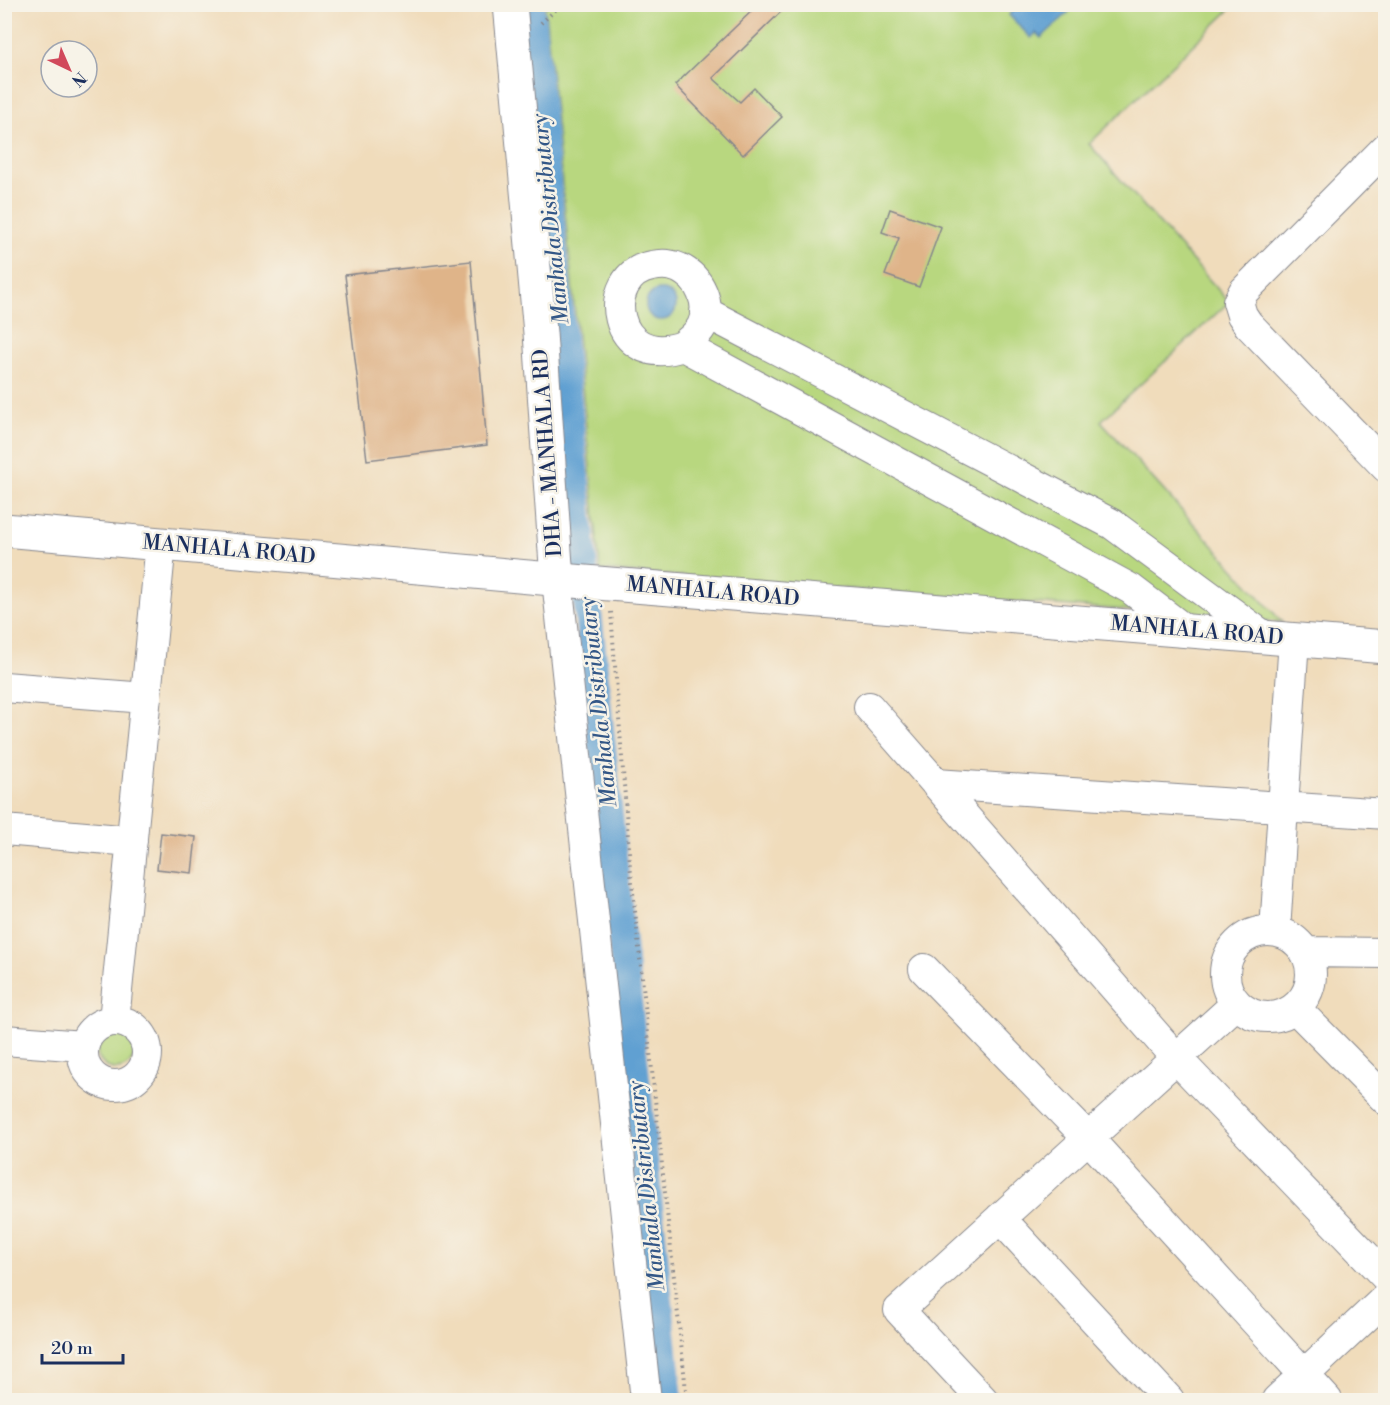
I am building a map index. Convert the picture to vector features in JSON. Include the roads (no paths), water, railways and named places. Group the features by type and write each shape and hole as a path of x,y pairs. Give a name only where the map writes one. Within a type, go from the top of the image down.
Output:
{"main road":[{"name":"DHA - MANHALA RD","path":"510,4 540,333 557,579"},
{"name":"MANHALA ROAD","path":"4,530 609,584 1386,646"}],"street":[{"path":"1386,148 1244,291 1238,302 1248,324 1386,467"},
{"path":"662,264 689,273 699,284 705,297 702,326 683,346 669,351 655,351 630,338 622,326 619,312 620,298 625,284 635,274 648,267 662,264"},
{"path":"705,312 1112,524 1280,638 1283,807 1275,931"},
{"path":"683,346 1131,589 1185,630"},
{"path":"114,1021 161,543"},
{"path":"557,579 646,1401"},
{"path":"4,687 146,698"},
{"path":"869,707 1176,1058 1386,1277"},
{"path":"936,784 1386,814"},
{"path":"4,830 132,841"},
{"path":"1262,931 1275,931 1293,938 1306,952 1311,963 1312,976 1307,994 1295,1008 1284,1015 1271,1018 1258,1017 1246,1012 1236,1004 1225,980 1225,966 1230,953 1249,935 1262,931"},
{"path":"1306,952 1386,953"},
{"path":"924,969 1088,1138 1327,1401"},
{"path":"983,1401 898,1310 1236,1004"},
{"path":"1295,1008 1386,1100"},
{"path":"114,1021 125,1022 142,1035 147,1055 145,1066 131,1082 110,1086 100,1083 85,1067 82,1057 83,1046 87,1036 94,1028 114,1021"},
{"path":"4,1040 83,1046"},
{"path":"1000,1218 1169,1401"},
{"path":"1277,1401 1386,1298"}],"water":[{"path":"1011,5 1069,5 1066,8 1069,12 1041,38 1036,33 1031,38 1009,15 1015,9"},
{"path":"661,290 672,294 676,305 672,316 661,320 650,316 646,305 650,294"}],"waterway":[{"name":"Manhala Distributary","path":"530,4 585,582 669,1400"}]}
